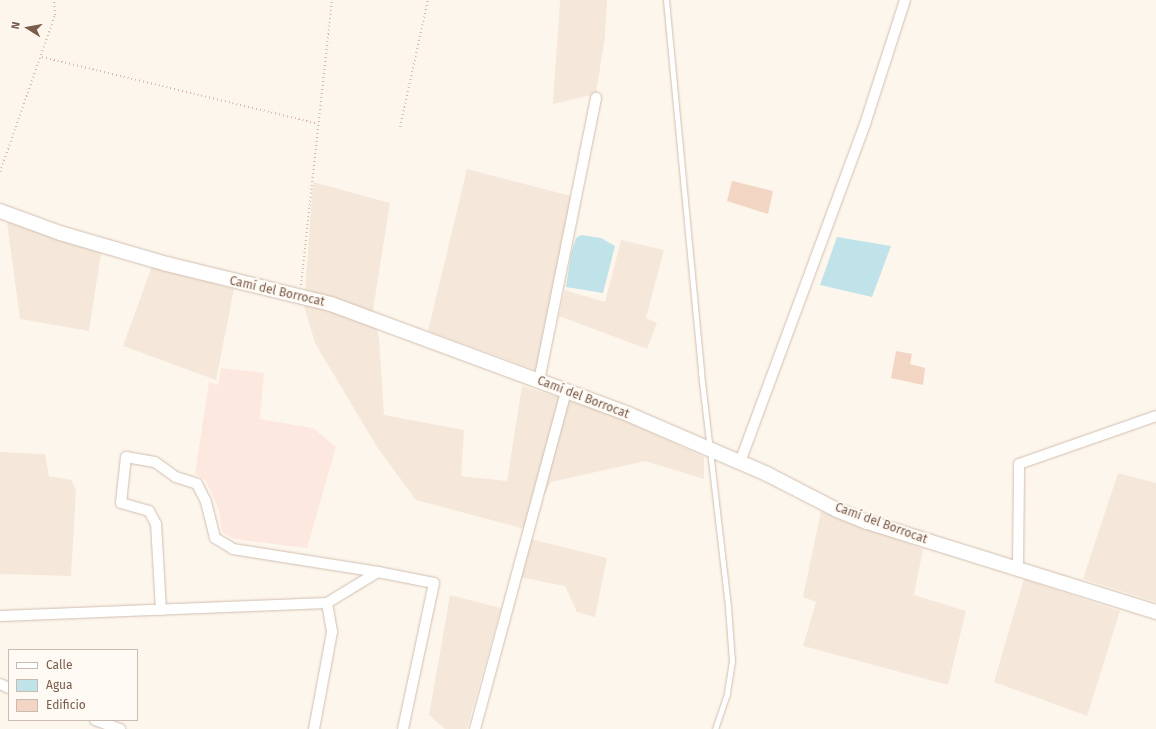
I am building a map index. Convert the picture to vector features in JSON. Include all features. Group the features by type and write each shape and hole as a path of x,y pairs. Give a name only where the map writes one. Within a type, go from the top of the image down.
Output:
{"street":[{"path":"740,462 865,124 905,0"},
{"path":"539,381 596,98"},
{"name":"Camí del Borrocat","path":"0,211 60,233 167,264 331,304 566,391 712,449 867,522 1018,567 1156,612"},
{"path":"475,729 566,391"},
{"path":"1018,567 1019,464 1156,416"},
{"path":"161,610 156,524 149,511 121,503 126,457 154,462 176,477 197,484 206,502 215,538 233,549 378,572 434,583 403,729"},
{"path":"0,617 327,603 378,572"},
{"path":"314,729 332,632 327,603"},
{"path":"98,721 120,729"}],"lane":[{"path":"666,0 701,373 712,449 732,661 727,694 715,729"}],"path":[{"path":"0,172 42,57 55,15 54,0"},
{"path":"300,297 332,0"},
{"path":"400,127 428,0"},
{"path":"42,57 318,124"}],"shaded area":[{"path":"560,0 607,0 605,36 596,94 553,104"},
{"path":"467,169 575,197 536,370 428,331"},
{"path":"313,182 390,203 373,310 379,339 384,415 464,430 461,476 507,481 522,386 605,411 704,457 704,479 645,461 551,482 525,529 416,500 377,447 315,343 304,306"},
{"path":"7,222 101,253 89,331 20,319"},
{"path":"621,240 664,250 646,318 657,323 647,349 559,316 565,290 605,302"},
{"path":"152,266 234,289 216,380 123,346"},
{"path":"221,368 264,373 260,419 313,428 336,447 307,548 234,539 222,532 219,510 206,481 195,474 209,382 218,385"},
{"path":"0,452 45,454 49,476 71,480 76,490 71,576 0,574"},
{"path":"1118,473 1156,483 1156,602 1083,579"},
{"path":"821,511 923,549 914,595 966,611 948,685 803,646 816,602 803,597"},
{"path":"530,539 607,558 595,617 577,612 565,586 519,577"},
{"path":"1024,579 1120,611 1087,716 994,682"},
{"path":"450,595 501,608 467,729 445,729 429,715"}],"water":[{"path":"581,235 601,238 615,246 603,293 566,287 571,254 576,238"},
{"path":"837,237 891,246 872,297 820,285"}],"building":[{"path":"732,181 773,191 768,214 727,201"},
{"path":"896,351 912,354 910,364 925,368 923,385 891,378"}]}
